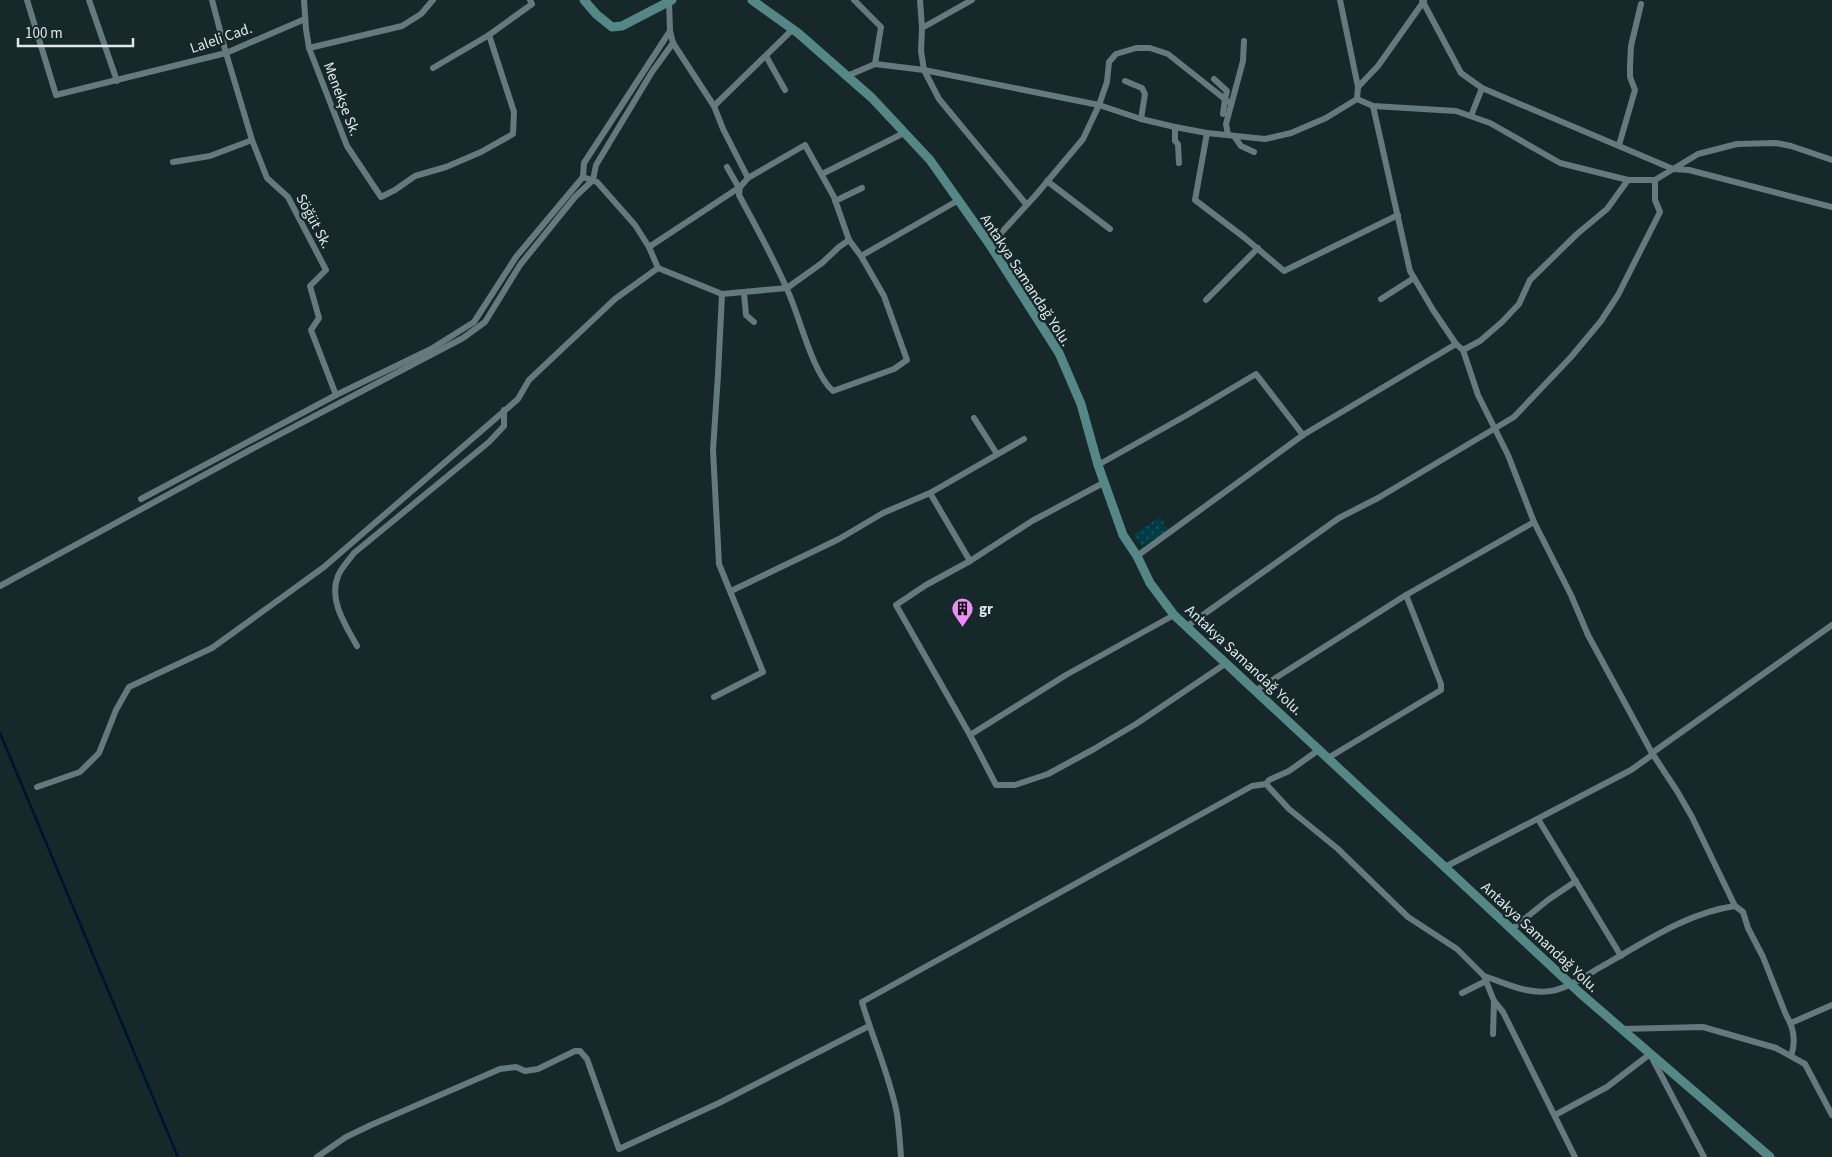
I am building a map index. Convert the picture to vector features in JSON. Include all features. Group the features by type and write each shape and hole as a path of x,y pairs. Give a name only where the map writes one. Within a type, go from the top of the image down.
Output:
{"street":[{"name":"Laleli Cad.","path":"26,0 56,95 226,53 305,19"},
{"path":"90,0 117,81"},
{"name":"Söğüt Sk.","path":"212,0 252,140 267,178 288,197 326,270 310,286 319,318 311,330 336,395"},
{"name":"Menekşe Sk.","path":"304,0 309,48 347,146 381,198 415,176 481,152 513,134 514,112 489,35"},
{"path":"309,48 402,26 421,14 433,0"},
{"path":"433,68 489,35 532,4 530,0"},
{"path":"584,0 596,14 612,27 622,26 670,1 670,31 674,43 714,106 723,129 748,178"},
{"name":"Antakya Samandağ Yolu.","path":"752,0 793,29 872,98 930,160 957,201 990,245 1058,353 1081,404 1098,465 1123,536 1137,556 1150,583 1174,615 1620,1029 1770,1157"},
{"path":"854,0 881,27 875,64"},
{"path":"920,0 921,51 924,70 939,99 1026,204"},
{"path":"922,28 972,0"},
{"path":"1340,0 1358,87 1357,99"},
{"path":"1358,87 1378,66 1423,1 1461,73 1482,88 1673,169 1689,170 1832,207"},
{"path":"1619,145 1635,90 1630,77 1631,46 1641,4"},
{"path":"714,106 793,29"},
{"path":"141,499 336,395 431,349 474,322 516,257 583,176 584,163 670,31"},
{"path":"1223,114 1242,60 1244,41"},
{"path":"0,586 463,338 485,322 520,265 575,197 593,180 596,165 652,72 674,43"},
{"path":"990,245 1083,138 1099,105 1106,82 1108,62 1116,54 1136,48 1150,48 1168,54 1227,100"},
{"path":"766,56 785,90"},
{"path":"847,76 875,64 924,70 1099,105 1141,119 1174,127 1207,133 1265,139 1291,133 1326,118 1357,99"},
{"path":"1214,79 1227,91 1226,124 1231,135 1241,146 1254,152"},
{"path":"1125,81 1142,88 1145,94 1141,119"},
{"path":"1471,116 1482,88"},
{"path":"1357,99 1373,106 1456,111 1490,123 1560,163 1628,180 1654,180 1698,154 1737,144 1776,143 1832,160"},
{"path":"1373,106 1410,271 1433,310 1456,344 1463,350 1478,395 1508,455 1534,522 1571,595 1588,635 1652,754 1692,817 1735,906 1743,912 1748,928 1763,957 1791,1023 1795,1045 1791,1056"},
{"path":"1174,127 1175,141 1178,144 1179,163"},
{"path":"822,174 904,133"},
{"path":"1207,133 1194,200 1258,248 1284,271 1398,216"},
{"path":"173,162 210,156 252,140"},
{"path":"649,247 739,187 748,178 805,145 835,200 850,240 884,296 907,360 894,369 833,391 825,384 787,288 739,194 739,187 728,167"},
{"path":"583,176 597,182 634,225 649,247 658,268 722,294 787,288 822,263 839,246 850,240"},
{"path":"1463,350 1480,341 1502,322 1519,304 1530,280 1577,234 1607,209 1628,180"},
{"path":"1186,627 1339,518 1378,498 1514,417 1601,321 1618,295 1660,212 1655,200 1654,180"},
{"path":"1047,181 1110,228"},
{"path":"835,200 862,188"},
{"path":"861,256 957,201"},
{"path":"1206,300 1258,248"},
{"path":"37,787 80,772 99,753 116,710 129,687 212,648 324,566 518,399 529,380 608,306 658,268"},
{"path":"1381,299 1414,278"},
{"path":"744,293 746,315 754,322"},
{"path":"714,697 763,672 719,564 713,450 722,294"},
{"path":"1137,556 1304,435 1456,344"},
{"path":"1098,465 1256,374 1304,435"},
{"path":"356,646 341,617 334,594 338,576 354,553 489,442 504,426 504,410"},
{"path":"974,418 997,454"},
{"path":"731,591 839,539 883,513 930,492 1024,439"},
{"path":"1105,482 1032,521 896,605 970,735 996,785 1015,785 1048,774 1136,724 1226,664"},
{"path":"930,492 970,561"},
{"path":"1255,691 1406,595 1534,522"},
{"path":"1328,758 1441,690 1441,684 1406,595"},
{"path":"970,735 1066,674 1174,615"},
{"path":"1446,867 1631,770 1832,625"},
{"path":"901,1157 897,1115 887,1076 862,1002 1252,786 1266,784 1269,780 1289,771 1320,749"},
{"path":"1266,784 1289,809 1338,849 1408,917 1457,949 1485,978 1494,1001 1503,1012 1575,1157"},
{"path":"1538,819 1621,956"},
{"path":"1512,929 1548,900 1576,881"},
{"path":"1462,993 1485,978 1529,991 1551,991 1571,984 1695,916 1720,908 1735,906"},
{"path":"1493,1034 1494,1001"},
{"path":"1791,1023 1832,1005"},
{"path":"317,1157 346,1137 372,1124 500,1068 516,1067 525,1071 538,1069 575,1051 580,1051 587,1059 619,1150 869,1026"},
{"path":"1620,1029 1703,1027 1776,1048 1805,1064 1832,1115"},
{"path":"1555,1115 1607,1087 1650,1054 1704,1157"}],"shaded area":[{"path":"1160,517 1168,530 1142,547 1134,534"}],"waterway":[{"path":"0,733 178,1157"}],"place":[{"name":"gr","path":"963,628"}]}
